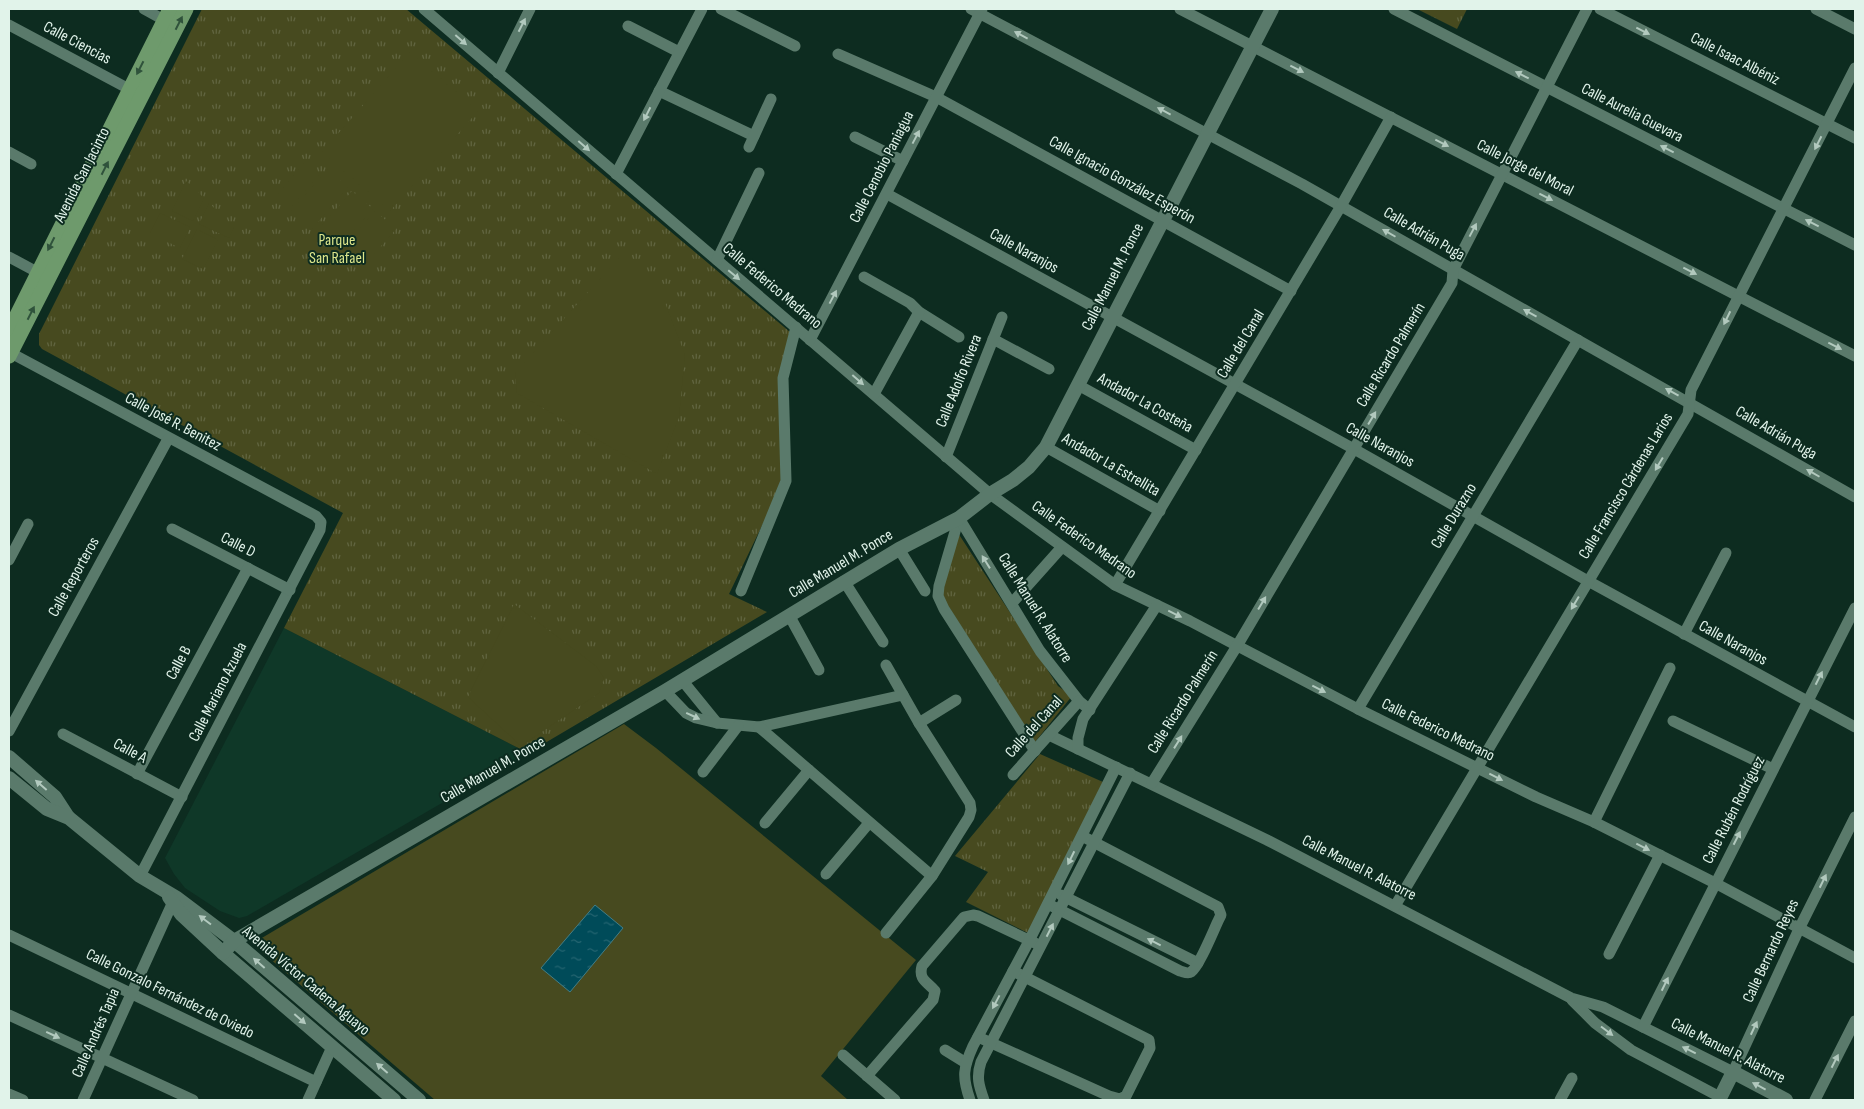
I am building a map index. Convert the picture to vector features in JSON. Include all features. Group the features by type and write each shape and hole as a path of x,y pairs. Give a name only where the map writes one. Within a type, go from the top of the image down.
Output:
{"main road":[{"name":"Avenida San Jacinto","path":"9,354 186,9"},
{"name":"Avenida San Jacinto","path":"9,331 167,14"}],"street":[{"path":"144,9 167,14"},
{"name":"Calle Federico Medrano","path":"424,9 990,494 1115,585 1358,709 1536,797 1594,822 1660,855 1855,958"},
{"path":"498,73 530,9"},
{"path":"616,174 702,9"},
{"path":"721,9 795,46"},
{"name":"Calle Jorge del Moral","path":"1180,9 1855,356"},
{"name":"Calle Manuel M. Ponce","path":"224,953 234,942 665,691 899,548 959,518 990,494 1013,480 1028,467 1046,446 1272,9"},
{"name":"Calle Aurelia Guevara","path":"1394,9 1855,245"},
{"name":"Calle Ricardo Palmerín","path":"1152,784 1237,646 1452,283 1453,270 1586,9"},
{"name":"Calle Isaac Albéniz","path":"1600,9 1855,138"},
{"path":"1816,9 1855,29"},
{"name":"Calle Cenobio Paniagua","path":"810,340 936,98 978,10"},
{"name":"Calle Adrián Puga","path":"978,10 1341,206 1855,497"},
{"name":"Calle Ciencias","path":"9,25 129,89"},
{"path":"628,26 679,52"},
{"name":"Calle Ignacio González Esperón","path":"838,54 936,98 1291,291"},
{"name":"Calle Francisco Cárdenas Larios","path":"1395,906 1688,414 1691,390 1738,296 1785,209 1855,68"},
{"path":"659,91 752,141 771,98"},
{"name":"Calle del Canal","path":"1115,585 1291,291 1391,117"},
{"path":"855,137 903,161"},
{"path":"9,152 31,164"},
{"path":"717,260 759,173"},
{"name":"Calle Naranjos","path":"887,194 1354,449 1588,581 1855,727"},
{"path":"9,257 37,272"},
{"path":"864,277 910,302 919,312 959,337"},
{"path":"874,394 919,312"},
{"name":"Calle Adolfo Rivera","path":"946,457 1002,317"},
{"path":"741,591 786,481 783,378 796,327"},
{"path":"993,339 1049,369"},
{"name":"Calle Durazno","path":"1358,709 1578,340"},
{"name":"Calle José R. Benitez","path":"9,354 316,516 322,522"},
{"name":"Andador La Costeña","path":"1078,385 1196,450"},
{"name":"Calle Reporteros","path":"9,731 168,439"},
{"name":"Andador La Estrellita","path":"1046,446 1160,511"},
{"path":"959,518 939,586 938,596 944,609 1035,751"},
{"name":"Calle Manuel R. Alatorre","path":"959,518 1040,651 1079,701 1090,710"},
{"name":"Calle Mariano Azuela","path":"140,876 290,590 322,527 322,522"},
{"path":"9,560 28,524"},
{"name":"Calle D","path":"172,530 290,590"},
{"path":"1012,603 1062,546"},
{"path":"899,548 925,591"},
{"path":"1684,634 1726,553"},
{"name":"Calle B","path":"137,774 248,568"},
{"path":"844,581 883,642"},
{"name":"Calle del Canal","path":"1078,749 1080,727 1157,605"},
{"name":"Calle Rubén Rodríguez","path":"1643,1027 1714,883 1855,608"},
{"path":"789,616 819,670"},
{"path":"886,665 919,723 971,806 969,817 932,876 886,933"},
{"path":"1594,822 1670,668"},
{"path":"682,680 717,723"},
{"path":"665,691 686,713 696,718 738,726 759,727 903,695"},
{"path":"919,723 956,700"},
{"name":"Calle del Canal","path":"1013,775 1079,701"},
{"path":"1673,721 1773,769"},
{"path":"702,772 738,726"},
{"path":"759,727 932,876"},
{"name":"Calle A","path":"63,734 182,798"},
{"name":"Calle Manuel R. Alatorre","path":"1049,735 1130,773 1395,906 1571,998 1602,1007 1786,1100"},
{"name":"Avenida Víctor Cadena Aguayo","path":"9,757 55,797 69,818"},
{"path":"970,1100 963,1075 966,1063 1116,767"},
{"path":"765,822 808,770"},
{"path":"984,1100 978,1086 978,1072 990,1042 1130,773"},
{"name":"Avenida Víctor Cadena Aguayo","path":"9,778 47,808 69,818 140,876 234,942 419,1100"},
{"name":"Calle Bernardo Reyes","path":"1721,1099 1800,929 1855,817"},
{"path":"826,874 869,823"},
{"path":"1048,904 1180,971 1189,973 1193,971 1198,963 1219,919 1218,907 1082,836"},
{"path":"1609,954 1660,855"},
{"path":"1054,892 1198,963"},
{"name":"Avenida Víctor Cadena Aguayo","path":"172,898 181,914 394,1100"},
{"name":"Calle Andrés Tapia","path":"83,1100 132,993 172,898"},
{"path":"867,1076 933,1000 935,991 923,980 921,974 922,966 964,917 978,916 1041,946"},
{"name":"Calle Gonzalo Fernández de Oviedo","path":"9,935 316,1082"},
{"path":"978,1037 1109,1096 1120,1099 1126,1096 1150,1048 1149,1040 1013,971"},
{"name":"Calle Manuel R. Alatorre","path":"1571,998 1595,1023 1631,1050 1721,1099"},
{"path":"9,1015 192,1100"},
{"path":"1815,1100 1855,1021"},
{"path":"308,1100 332,1047"},
{"path":"944,1050 966,1063"},
{"path":"843,1055 895,1100"},
{"path":"1560,1100 1572,1078"},
{"path":"9,1094 23,1100"}],"shaded area":[{"path":"284,628 528,753 247,916 239,918 220,911 185,888 165,858"}],"green space":[{"name":"Parque San Rafael","path":"202,9 406,9 790,332 783,474 773,503 729,594 767,612 528,753 284,628 343,513 42,349 39,345 39,334"},
{"path":"1417,9 1467,9 1457,29"},
{"path":"410,52 478,111 390,211 322,152"},
{"path":"304,163 319,175 292,206 278,194"},
{"path":"328,169 348,187 312,229 291,211"},
{"path":"186,181 204,198 193,221 172,211"},
{"path":"352,191 373,209 336,250 316,232"},
{"path":"209,203 234,227 229,238 199,224"},
{"path":"375,211 396,229 360,270 339,252"},
{"path":"160,213 190,227 180,248 150,233"},
{"path":"197,229 218,240 203,269 182,259"},
{"path":"619,258 664,300 685,355 679,417 657,474 517,393 515,373"},
{"path":"958,533 1058,686 1072,696 1035,742 941,595"},
{"path":"514,604 596,666 604,678 599,693 521,746 468,697"},
{"path":"624,724 916,960 821,1076 848,1100 435,1100 255,946 255,942"},
{"path":"1040,754 1103,782 1028,933 966,902 988,872 955,856"}],"water":[{"path":"595,905 623,928 570,992 541,968"}]}
